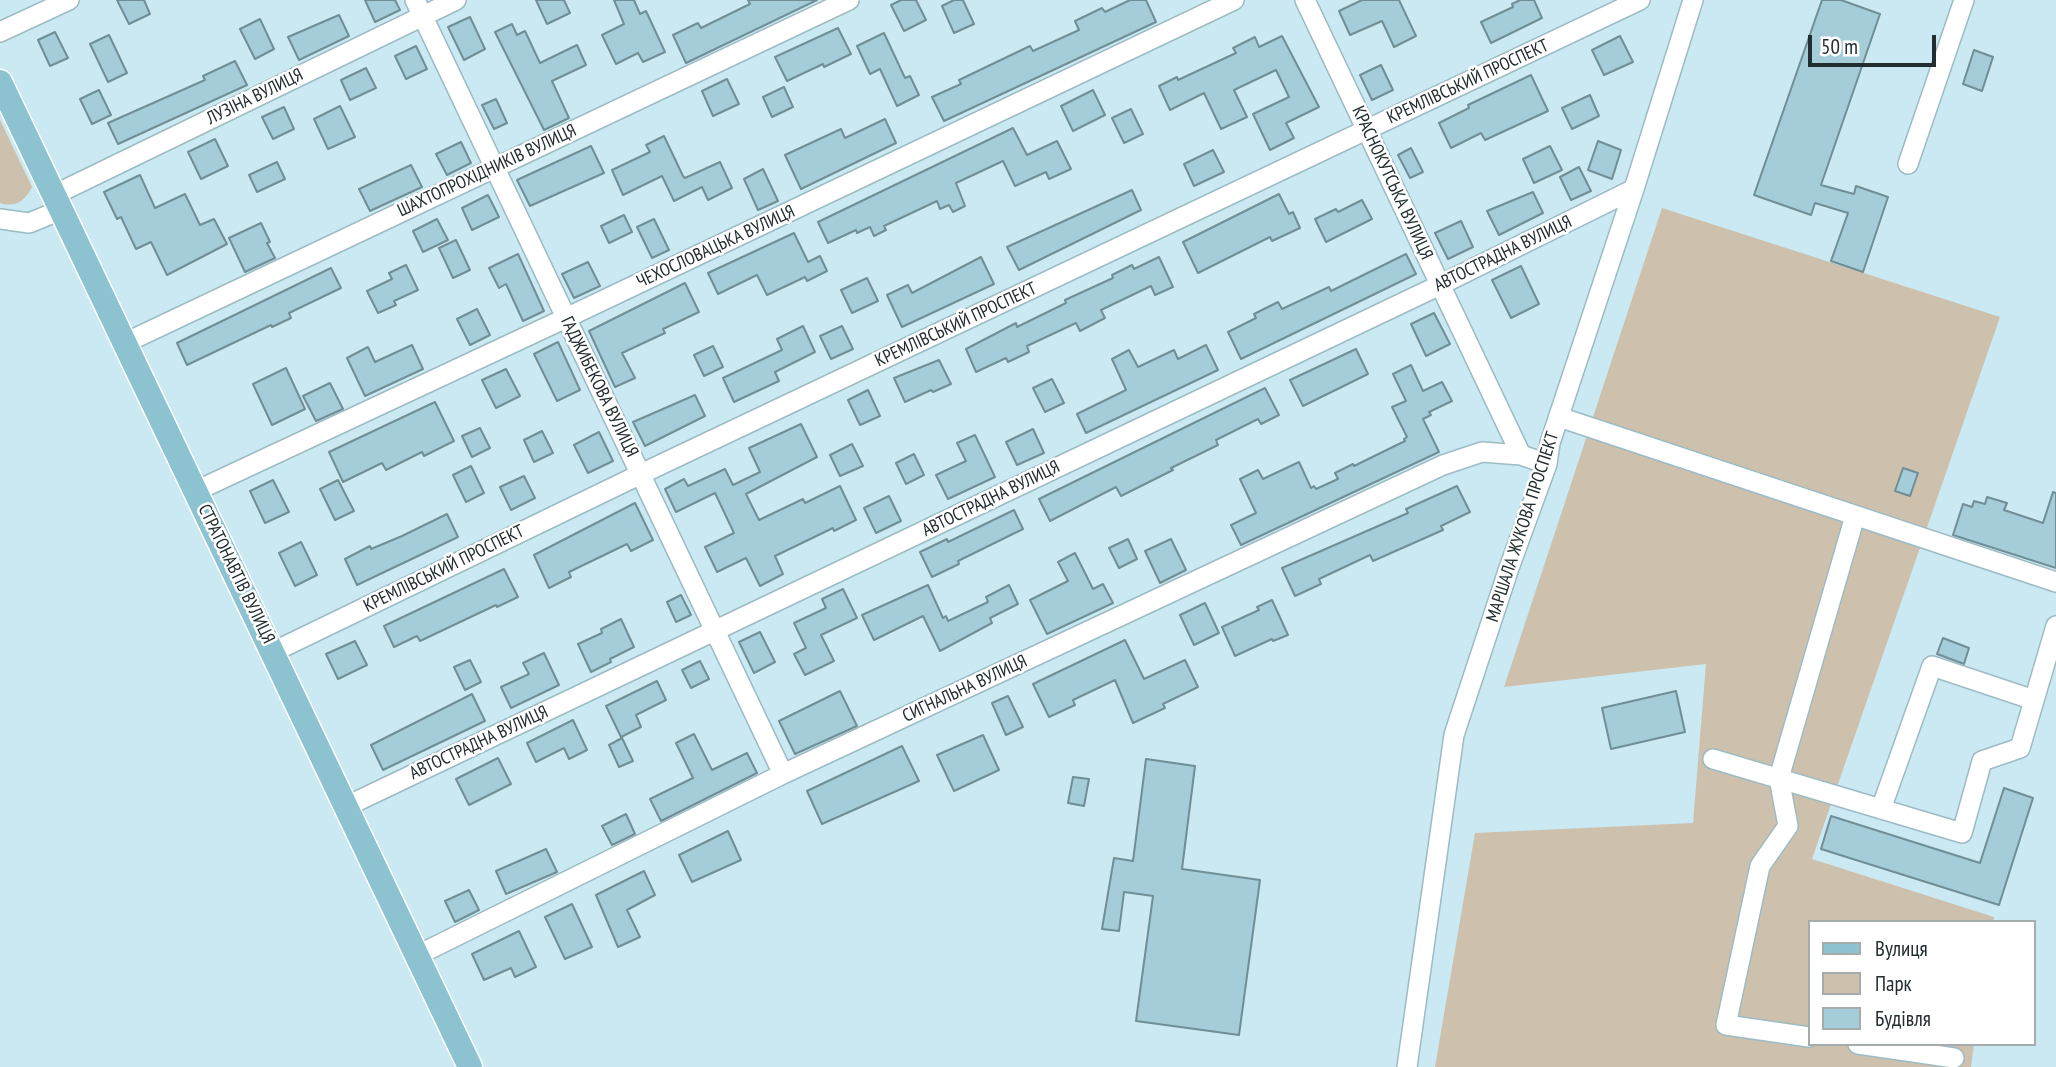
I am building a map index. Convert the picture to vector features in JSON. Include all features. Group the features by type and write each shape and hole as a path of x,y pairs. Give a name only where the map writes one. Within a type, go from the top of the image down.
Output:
{"main road":[{"name":"СТРАТОНАВТІВ ВУЛИЦЯ","path":"0,82 470,1067"}],"street":[{"path":"0,32 69,0"},
{"name":"ЛУЗІНА ВУЛИЦЯ","path":"0,219 29,223 58,202 419,8 456,0"},
{"name":"ШАХТОПРОХІДНИКІВ ВУЛИЦЯ","path":"125,343 849,0"},
{"name":"ЧЕХОСЛОВАЦЬКА ВУЛИЦЯ","path":"196,491 1234,0"},
{"name":"КРАСНОКУТСЬКА ВУЛИЦЯ","path":"1305,0 1521,454"},
{"name":"КРЕМЛІВСЬКИЙ ПРОСПЕКТ","path":"273,652 641,474 1640,0"},
{"name":"МАРШАЛА ЖУКОВА ПРОСПЕКТ","path":"1407,1067 1454,735 1509,568 1547,464 1550,443 1693,0"},
{"path":"1908,164 1964,0"},
{"name":"ГАДЖИБЕКОВА ВУЛИЦЯ","path":"419,8 783,774"},
{"name":"АВТОСТРАДНА ВУЛИЦЯ","path":"347,806 1440,285 1634,189"},
{"path":"1559,418 2056,582"},
{"name":"СИГНАЛЬНА ВУЛИЦЯ","path":"418,955 783,774 1443,465 1482,452 1521,454"},
{"path":"1521,454 1547,464"},
{"path":"1808,1037 1726,1025 1760,866 1788,826 1779,778 1855,516"},
{"path":"1713,759 1962,833 1982,761 2020,748 2056,626"},
{"path":"1881,809 1932,666 2034,700"},
{"path":"1872,1046 1954,1058"}],"green space":[{"path":"0,120 32,187 23,200 10,205 0,203"},
{"path":"1662,208 2000,317 1812,859 1994,917 1993,920 1808,920 1808,1046 1974,1046 1971,1067 1435,1067 1475,833 1693,823 1706,664 1504,687"}],"building":[{"path":"117,0 144,0 150,14 129,24"},
{"path":"365,0 395,0 400,10 375,22"},
{"path":"536,0 564,0 570,13 547,24"},
{"path":"614,0 634,0 640,14 646,11 665,52 643,62 638,53 616,64 602,35 624,24"},
{"path":"748,0 817,0 686,63 673,35 698,23 701,28 750,4"},
{"path":"901,0 916,0 926,20 904,31 891,5"},
{"path":"954,0 963,0 974,24 954,33 942,6"},
{"path":"1130,0 1146,0 1156,22 944,121 932,97 961,84 959,80 1030,46 1033,51 1079,30 1075,21 1102,8 1105,12"},
{"path":"1362,0 1399,0 1416,36 1394,47 1382,21 1350,35 1339,11"},
{"path":"1520,0 1534,0 1542,18 1491,43 1481,22 1513,7 1512,4"},
{"path":"1822,0 1841,0 1880,14 1821,185 1854,194 1856,186 1888,197 1863,272 1831,261 1848,213 1815,203 1811,215 1754,195"},
{"path":"339,15 349,36 299,60 288,37"},
{"path":"470,17 485,49 464,60 448,27"},
{"path":"260,19 274,49 255,59 240,29"},
{"path":"512,24 517,35 525,31 540,63 577,45 586,65 552,81 569,118 544,130 495,32"},
{"path":"838,28 851,54 787,81 775,57"},
{"path":"55,32 68,58 50,66 38,40"},
{"path":"884,33 905,78 910,76 919,95 897,106 880,69 870,74 857,46"},
{"path":"109,35 127,73 108,82 90,44"},
{"path":"1282,36 1319,107 1286,123 1294,138 1270,150 1253,114 1289,97 1276,70 1234,90 1247,117 1221,129 1204,93 1170,110 1159,86 1236,53 1233,48 1255,37 1259,47"},
{"path":"1620,36 1633,62 1604,75 1592,50"},
{"path":"416,46 427,69 406,79 395,56"},
{"path":"1974,50 1993,57 1982,91 1963,84"},
{"path":"235,61 247,85 118,144 108,123 205,80 203,76"},
{"path":"1381,65 1393,90 1372,100 1360,75"},
{"path":"366,68 376,88 350,100 341,80"},
{"path":"1531,75 1548,111 1485,140 1481,133 1451,148 1439,123 1469,108 1468,105"},
{"path":"727,79 739,104 713,116 702,91"},
{"path":"784,87 793,107 772,117 763,97"},
{"path":"99,90 111,115 92,124 80,99"},
{"path":"1093,90 1105,115 1073,131 1061,106"},
{"path":"1590,95 1599,116 1572,129 1562,108"},
{"path":"496,99 507,123 494,129 482,105"},
{"path":"340,106 355,137 328,149 314,119"},
{"path":"284,107 294,129 273,139 262,117"},
{"path":"1131,109 1143,134 1124,143 1112,118"},
{"path":"885,119 896,143 801,189 785,155 841,129 845,138"},
{"path":"1013,128 1027,155 1057,141 1071,169 1049,179 1046,172 1015,186 1003,161 956,183 965,206 953,212 949,205 940,209 937,201 884,226 886,230 874,236 870,227 857,233 856,230 828,243 818,222"},
{"path":"664,136 685,178 720,162 732,188 708,200 702,187 674,201 662,176 623,195 612,170 650,152 646,145"},
{"path":"215,139 228,166 201,179 188,152"},
{"path":"1598,141 1621,150 1612,179 1588,170"},
{"path":"461,142 471,163 447,175 436,154"},
{"path":"591,146 604,173 530,206 517,180"},
{"path":"1550,146 1562,170 1534,183 1523,159"},
{"path":"1411,148 1423,172 1410,178 1398,155"},
{"path":"1213,150 1224,172 1194,186 1184,164"},
{"path":"277,162 285,179 257,192 249,175"},
{"path":"411,165 422,187 370,211 359,189"},
{"path":"1579,167 1591,191 1571,200 1560,177"},
{"path":"763,169 778,201 758,210 744,179"},
{"path":"140,175 155,208 185,194 200,225 214,219 227,244 167,275 151,242 136,249 121,217 117,219 104,192"},
{"path":"1132,190 1141,210 1019,270 1007,247"},
{"path":"1533,192 1543,213 1499,235 1487,211"},
{"path":"1279,194 1289,214 1293,212 1300,228 1272,241 1270,237 1198,273 1183,242"},
{"path":"488,195 499,217 472,230 462,208"},
{"path":"1362,200 1372,219 1326,242 1315,219 1336,209 1338,212"},
{"path":"624,215 632,232 609,243 601,226"},
{"path":"437,219 448,240 423,252 413,231"},
{"path":"654,219 669,250 652,258 637,227"},
{"path":"1461,221 1473,247 1448,259 1435,233"},
{"path":"261,223 275,258 245,272 229,238"},
{"path":"794,233 808,262 820,256 827,271 807,281 805,277 767,295 757,275 718,294 708,273"},
{"path":"456,240 470,270 453,278 439,248"},
{"path":"518,254 544,311 523,321 506,284 499,288 489,268"},
{"path":"1406,254 1416,274 1241,359 1228,332 1256,318 1254,314 1278,302 1282,309 1329,287 1331,291"},
{"path":"981,257 994,284 902,327 887,295 908,285 912,293"},
{"path":"1159,257 1173,287 1155,295 1151,286 1101,310 1105,318 1080,331 1076,323 1027,346 1029,352 1008,362 1006,358 976,372 966,349 1016,323 1017,327 1066,303 1065,300 1113,278 1112,275 1132,265 1134,269"},
{"path":"588,262 600,286 574,298 562,274"},
{"path":"406,265 418,290 394,301 396,305 378,313 367,291 392,279 389,273"},
{"path":"1521,266 1539,304 1511,318 1492,280"},
{"path":"331,268 341,288 289,313 291,318 187,365 177,343"},
{"path":"867,278 878,301 852,313 841,290"},
{"path":"685,283 699,312 663,329 665,333 622,353 635,378 615,387 589,331"},
{"path":"477,309 490,335 470,345 457,319"},
{"path":"1434,313 1450,344 1426,356 1411,324"},
{"path":"803,326 815,352 775,372 779,381 734,402 723,378 782,350 777,339"},
{"path":"842,326 853,349 831,359 820,336"},
{"path":"558,342 580,390 557,401 534,354"},
{"path":"412,345 423,369 365,396 347,358 368,347 375,362"},
{"path":"1206,345 1218,370 1086,433 1077,414 1126,390 1112,359 1129,350 1138,367 1174,350 1178,359"},
{"path":"713,346 723,367 704,376 694,355"},
{"path":"1356,349 1368,374 1303,406 1290,380"},
{"path":"939,360 951,384 905,402 894,378"},
{"path":"1411,365 1423,391 1442,382 1452,401 1429,412 1431,415 1423,419 1439,452 1241,545 1231,525 1256,513 1240,479 1258,470 1263,479 1299,462 1311,488 1314,486 1316,489 1338,479 1335,473 1405,441 1407,437 1392,407 1406,401 1393,374"},
{"path":"286,368 305,409 272,425 253,384"},
{"path":"506,369 520,396 496,408 482,380"},
{"path":"1052,379 1064,403 1045,412 1033,388"},
{"path":"330,383 343,409 316,421 303,396"},
{"path":"1265,388 1279,415 1261,424 1258,419 1216,440 1218,445 1121,496 1116,487 1050,521 1039,499"},
{"path":"868,390 880,416 860,425 848,400"},
{"path":"695,395 705,416 645,446 633,422"},
{"path":"435,402 454,441 424,456 422,452 386,470 382,463 343,482 329,452"},
{"path":"801,424 817,457 746,494 759,520 803,499 805,503 840,486 856,520 775,556 783,574 760,586 746,558 717,572 705,547 734,533 715,493 676,512 665,489 684,479 688,486 725,469 733,485 760,472 749,448"},
{"path":"480,428 490,448 472,457 462,436"},
{"path":"1033,429 1044,453 1017,465 1006,442"},
{"path":"542,431 553,453 534,462 524,440"},
{"path":"599,432 613,461 588,473 574,445"},
{"path":"975,435 995,477 948,499 936,475 966,461 957,443"},
{"path":"852,444 863,466 840,476 830,455"},
{"path":"914,454 924,475 906,484 896,463"},
{"path":"471,466 484,493 466,502 453,475"},
{"path":"1903,468 1918,473 1910,496 1895,491"},
{"path":"524,476 535,498 511,510 500,487"},
{"path":"273,480 289,512 265,523 250,491"},
{"path":"338,480 354,511 335,520 320,489"},
{"path":"1457,486 1470,512 1441,526 1443,530 1373,561 1370,555 1319,579 1321,584 1295,596 1282,568 1408,513 1406,509"},
{"path":"2053,492 2056,493 2056,568 1953,535 1963,504 1972,507 1974,501 1985,504 1987,497 2007,503 2004,510 2043,523"},
{"path":"889,496 901,521 876,533 864,508"},
{"path":"635,503 653,540 631,551 627,544 569,572 571,577 549,588 534,555"},
{"path":"1014,510 1023,529 932,577 920,552 947,539 948,542"},
{"path":"447,514 458,537 357,585 345,559"},
{"path":"1128,539 1137,559 1119,568 1109,548"},
{"path":"1171,539 1186,570 1160,583 1145,551"},
{"path":"301,542 317,575 295,586 279,553"},
{"path":"1075,553 1093,589 1103,584 1113,603 1047,634 1030,600 1068,581 1058,562"},
{"path":"504,569 518,597 420,641 417,636 394,647 384,626"},
{"path":"928,585 943,618 946,616 948,621 988,602 986,597 1009,585 1018,604 990,618 992,623 940,651 923,616 874,640 862,615"},
{"path":"843,589 857,618 821,635 834,661 805,675 794,654 806,648 794,623 826,608 822,599"},
{"path":"681,595 691,615 676,622 667,602"},
{"path":"1272,600 1288,635 1273,641 1272,639 1235,656 1222,627 1259,610 1257,607"},
{"path":"1205,603 1219,633 1194,645 1180,615"},
{"path":"621,619 634,647 591,672 578,644 602,633 601,629"},
{"path":"760,632 775,662 754,673 739,642"},
{"path":"1943,638 1969,648 1964,664 1937,654"},
{"path":"1125,640 1144,679 1185,660 1198,687 1163,704 1165,708 1133,723 1115,680 1073,700 1075,705 1049,717 1033,684"},
{"path":"355,641 367,665 338,679 326,654"},
{"path":"544,653 559,685 511,708 501,687 529,674 523,663"},
{"path":"470,660 481,682 465,690 454,667"},
{"path":"700,661 709,679 691,688 682,670"},
{"path":"657,681 666,700 636,715 641,727 621,737 606,706"},
{"path":"840,691 857,726 795,754 779,721"},
{"path":"1676,691 1685,732 1611,749 1602,708"},
{"path":"472,694 485,721 383,770 371,745"},
{"path":"1008,696 1023,727 1006,735 992,703"},
{"path":"573,720 587,750 569,759 564,748 536,762 527,743"},
{"path":"694,734 712,770 747,753 757,773 661,821 650,799 693,778 676,743"},
{"path":"983,735 999,770 954,791 937,755"},
{"path":"622,738 633,761 619,767 609,745"},
{"path":"902,746 919,781 822,824 807,791"},
{"path":"498,758 511,784 469,805 456,779"},
{"path":"1146,759 1195,766 1182,869 1260,880 1239,1035 1136,1021 1153,896 1124,892 1119,931 1102,929 1114,858 1133,861"},
{"path":"1073,777 1089,779 1084,806 1068,803"},
{"path":"2004,788 2033,798 1999,905 1821,849 1831,816 1980,863"},
{"path":"626,814 635,834 612,845 602,826"},
{"path":"728,831 741,860 692,882 679,855"},
{"path":"546,849 557,872 506,894 496,871"},
{"path":"644,871 655,895 627,910 640,937 618,947 596,895"},
{"path":"469,890 479,910 455,922 445,901"},
{"path":"572,904 592,947 565,959 545,917"},
{"path":"519,931 536,967 515,977 511,968 484,980 472,954"}]}
